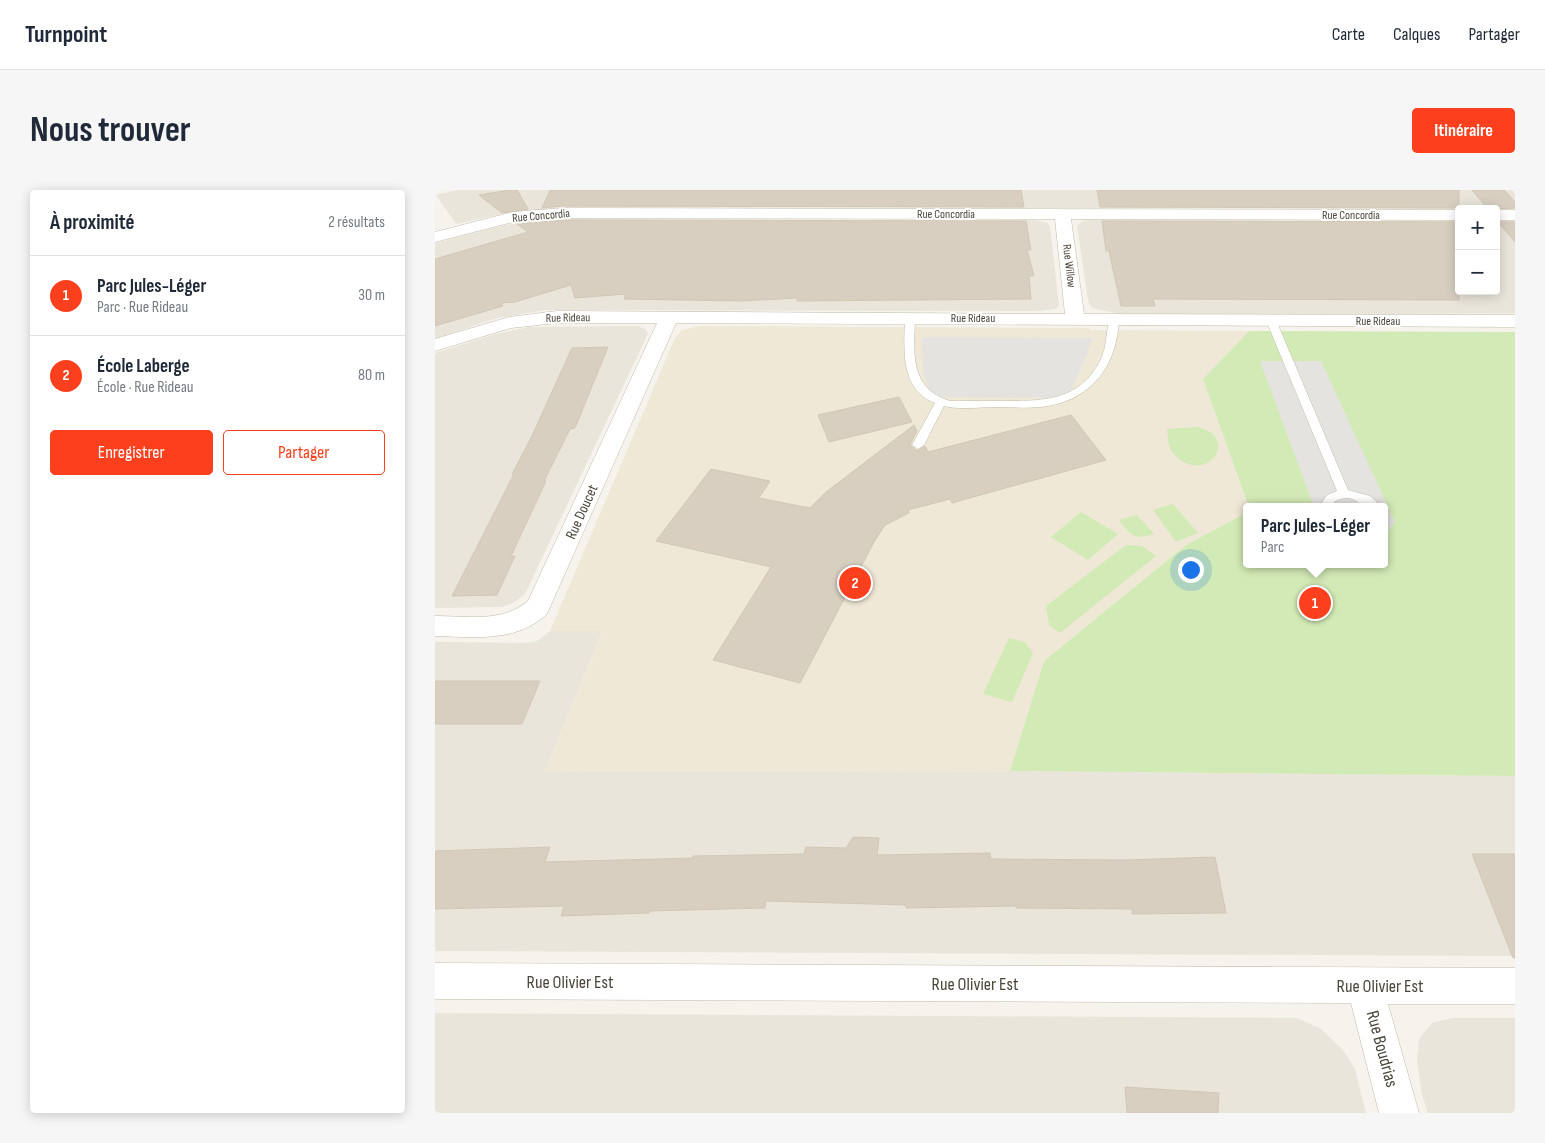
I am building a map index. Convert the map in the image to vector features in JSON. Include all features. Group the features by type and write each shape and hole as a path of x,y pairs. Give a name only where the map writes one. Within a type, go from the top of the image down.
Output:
{"street":[{"name":"Rue Concordia","path":"435,237 513,217 552,213 1455,215"},
{"name":"Rue Willow","path":"1062,214 1075,319"},
{"path":"1500,215 1515,215"},
{"name":"Rue Rideau","path":"435,345 493,327 526,320 557,317 1515,321"},
{"name":"Rue Doucet","path":"435,626 507,624 520,621 531,615 538,607 669,318"},
{"name":"Rue Olivier Est","path":"435,981 1515,986"},
{"name":"Rue Boudrias","path":"1365,986 1399,1113"}],"lane":[{"path":"910,318 909,347 914,377 926,395 949,404 1047,403 1078,392 1098,375 1106,361 1113,338 1114,319"},
{"path":"1271,320 1344,493"},
{"path":"918,445 941,402"},
{"path":"1328,503 1331,498 1344,493 1362,497 1370,503"}],"shaded area":[{"path":"457,190 1515,190 1515,209 1500,209 1500,205 1455,205 1455,209 563,207 507,213 456,224 436,195"},
{"path":"549,219 1035,220 1047,223 1050,226 1059,306 1055,309 1038,311 546,310 497,318 435,339 435,243 513,223"},
{"path":"1083,221 1455,221 1455,295 1500,295 1500,221 1515,221 1515,313 1121,316 1090,306 1077,226"},
{"path":"638,326 645,329 648,333 525,594 515,602 502,607 435,608 435,353 496,334 529,327"},
{"path":"700,326 1088,328 1091,330 1249,331 1203,379 1248,503 1243,503 1243,515 1186,545 1044,661 1010,771 545,772 603,631 550,631 675,338 682,330"},
{"path":"922,337 1092,338 1087,355 1067,398 936,397 929,388 923,372"},
{"path":"1260,361 1321,361 1386,503 1313,503"},
{"path":"1388,507 1395,522 1388,531"},
{"path":"603,630 545,772 1010,771 1515,776 1515,956 435,951 435,642 524,643 537,641 550,631"},
{"path":"435,1013 1297,1018 1321,1029 1343,1050 1355,1069 1366,1113 435,1113"},
{"path":"1452,1018 1515,1018 1515,1113 1428,1113 1422,1095 1417,1060 1419,1039 1432,1023"}],"green space":[{"path":"1249,331 1515,332 1515,776 1010,771 1044,661 1186,545 1243,515 1243,568 1388,568 1388,503 1248,503 1203,379"},
{"path":"1198,427 1211,433 1217,441 1218,450 1206,464 1195,465 1184,462 1172,452 1167,429"},
{"path":"1173,504 1198,533 1176,542 1153,510"},
{"path":"1081,512 1118,534 1088,560 1051,537"},
{"path":"1137,515 1154,534 1141,537 1133,535 1119,520"},
{"path":"1126,545 1142,546 1156,556 1060,633 1049,625 1046,606"},
{"path":"1009,638 1025,642 1033,653 1012,702 983,694"}],"building":[{"path":"517,190 528,209 502,213 479,195"},
{"path":"550,190 1021,190 1024,207 564,206 542,208"},
{"path":"1097,190 1459,190 1459,205 1455,205 1455,208 1100,207"},
{"path":"1472,190 1504,190 1515,202 1515,208 1500,209 1500,205 1485,205"},
{"path":"564,220 1026,221 1031,250 1027,250 1034,276 1029,276 1031,299 797,301 797,298 741,301 624,299 626,294 575,298 571,285 515,302 501,303 503,306 435,326 435,259 528,232 517,224"},
{"path":"1102,221 1455,222 1455,295 1459,295 1459,300 1153,299 1155,306 1121,306 1109,251 1106,251"},
{"path":"1500,222 1515,222 1515,242 1500,224"},
{"path":"608,347 575,428 570,429 544,481 546,481 511,556 515,556 497,595 452,596 514,474 512,474 531,438 572,348"},
{"path":"899,397 912,422 829,442 818,415"},
{"path":"1071,415 1106,460 952,503 950,499 908,510 909,513 885,525 874,542 800,683 713,660 771,567 656,541 711,469 770,481 759,498 810,508 826,492 914,425 917,431 910,445 917,451 925,446 928,452"},
{"path":"435,681 540,681 522,724 435,724"},
{"path":"853,837 879,838 877,855 990,853 991,859 1125,860 1215,857 1226,913 1132,914 1132,909 1016,908 1016,906 906,908 906,905 766,901 765,908 649,911 649,913 561,916 564,906 435,909 435,851 550,847 545,862 693,858 693,856 804,854 806,847 846,848"},
{"path":"1472,854 1515,854 1515,958 1513,958"},
{"path":"1125,1087 1219,1093 1218,1113 1127,1113"}],"place":[{"name":"École Laberge","path":"855,583"},
{"name":"Parc Jules-Léger","path":"1315,603"}]}
